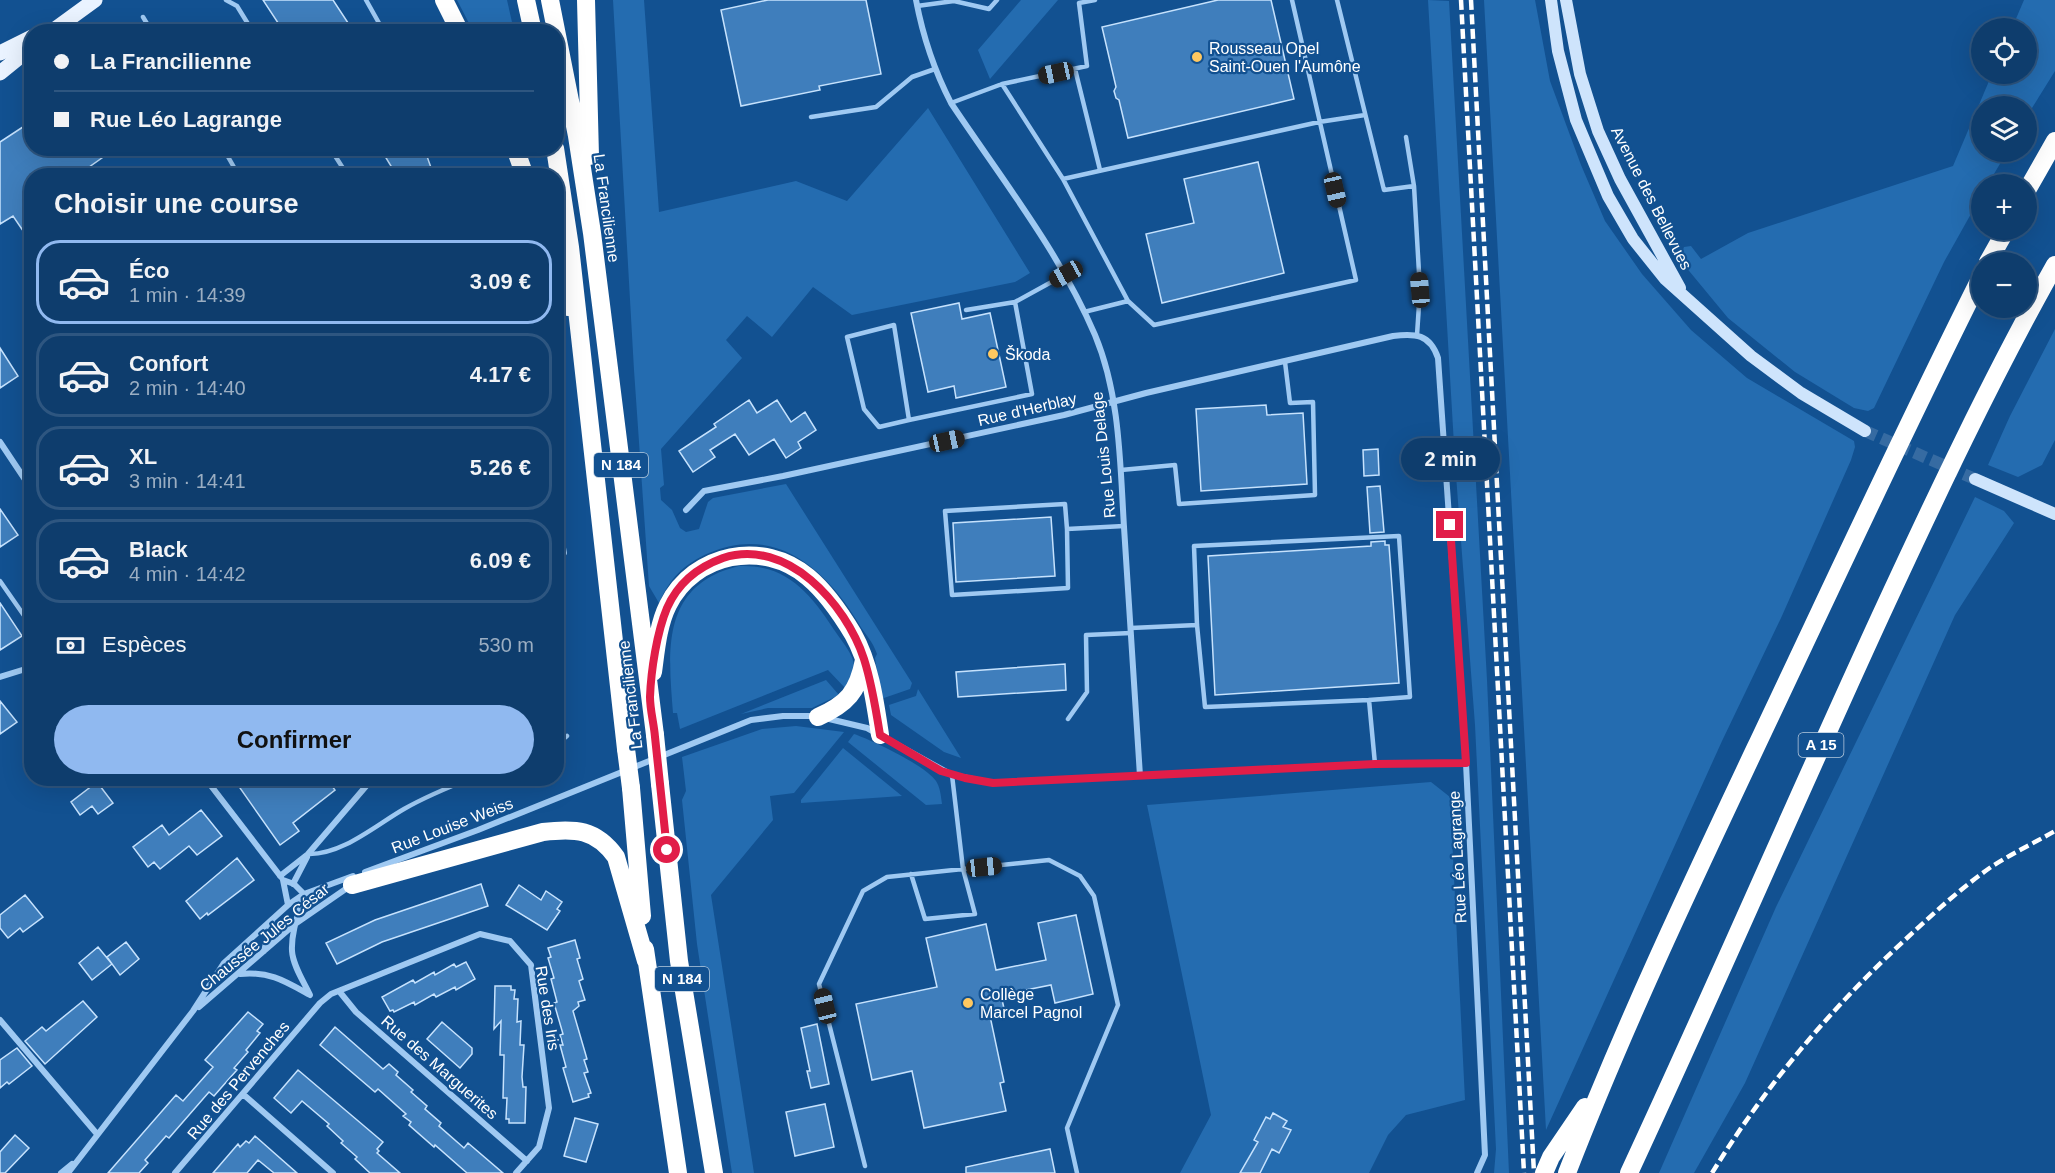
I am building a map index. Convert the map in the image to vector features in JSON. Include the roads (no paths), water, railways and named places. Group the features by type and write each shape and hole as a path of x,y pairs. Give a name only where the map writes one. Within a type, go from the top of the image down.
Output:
{"highway":[{"path":"444,0 456,24"},
{"path":"526,0 531,24"},
{"name":"La Francilienne","path":"550,0 555,24"},
{"path":"586,0 592,233"},
{"name":"La Francilienne","path":"564,71 592,233 655,735 680,961 714,1173"},
{"path":"2036,174 2055,141"},
{"name":"La Francilienne","path":"564,207 631,788 646,961 678,1173"},
{"name":"A 15","path":"1629,1173 1792,808 1902,570 1993,379 2055,265"},
{"path":"564,295 581,349"},
{"path":"1567,1173 1603,1081 1729,804 1971,298"},
{"path":"650,697 661,624 668,605 688,577 708,564 732,556 770,557 794,567 807,576 836,608 852,632 864,658 880,735"},
{"path":"818,717 842,704 855,690 861,676 864,658"},
{"path":"352,885 543,832 566,829 582,831 607,844 616,857 646,961"},
{"path":"1547,1165 1603,1081"}],"main road":[{"path":"61,24 95,0"},
{"path":"56,24 70,17"},
{"path":"0,53 24,41"},
{"path":"0,73 24,54"}],"street":[{"name":"Avenue des Bellevues","path":"1551,0 1554,29 1564,78 1576,120 1595,169 1633,239 1665,279 1714,325 1774,375 1865,431"},
{"name":"Avenue des Bellevues","path":"1566,0 1580,74 1602,139 1630,198 1670,271 1692,303"},
{"name":"Rue Louis Delage","path":"917,3 928,52 951,103 1066,274 1101,350 1114,403 1121,470 1140,776"},
{"name":"Rue Léo Lagrange","path":"1417,335 1428,341 1435,349 1438,358 1466,763 1485,1155 1477,1173"},
{"name":"Rue d'Herblay","path":"687,510 704,491 783,476 1114,403 1146,393 1393,336 1417,335"},
{"path":"0,442 24,478"},
{"path":"1975,479 2055,514"},
{"path":"0,677 24,670"},
{"name":"Rue Louise Weiss","path":"288,905 304,894 328,884 380,868 751,720 783,716 818,717 854,725 880,735 928,764 952,775 993,783 1375,764 1466,763"},
{"path":"211,786 282,878 308,854 366,786"},
{"path":"293,884 308,854"},
{"name":"Chaussée Jules César","path":"193,1011 296,924 380,868"},
{"name":"Chaussée Jules César","path":"282,878 304,894"},
{"name":"Chaussée Jules César","path":"68,1173 193,1011 224,963 288,905 282,878"},
{"path":"304,894 292,941 293,957 310,995"},
{"path":"264,952 272,920"},
{"name":"Rue des Iris","path":"320,1003 339,991 480,934 510,941 531,965 549,1108 539,1147 516,1173"},
{"path":"239,974 272,975 310,995 320,1003"},
{"name":"Rue des Marguerites","path":"339,991 356,1012 527,1161"},
{"name":"Rue des Pervenches","path":"176,1173 320,1003"},
{"path":"0,1020 97,1134"},
{"path":"244,1095 333,1173"},
{"name":"Chaussée Jules César","path":"61,1173 76,1160"}],"lane":[{"path":"226,0 237,6 248,24"},
{"path":"366,0 380,24"},
{"path":"917,3 954,1 989,9 996,0"},
{"path":"951,103 1002,84 1087,66 1079,3 1095,0"},
{"path":"1002,84 1063,179 1128,301 1155,325 1356,280 1292,0"},
{"path":"1337,0 1384,190 1414,186"},
{"path":"143,17 147,24"},
{"path":"811,117 876,107 912,77 935,69"},
{"path":"1075,69 1100,170"},
{"path":"1063,179 1365,115"},
{"path":"1406,137 1414,186 1420,290 1417,335"},
{"path":"966,310 1015,302 1066,274"},
{"path":"1083,312 1128,301"},
{"path":"909,420 894,326 847,337 864,409 879,427 1032,394 1015,302"},
{"path":"1121,470 1175,465 1179,504 1315,495 1313,402 1290,403 1285,362"},
{"path":"1065,504 1067,529 1068,588 952,595 945,511 1065,504"},
{"path":"1067,529 1124,526"},
{"path":"1400,536 1410,697 1369,700 1205,707 1197,625 1194,546 1400,536"},
{"path":"0,581 24,616"},
{"path":"1068,719 1087,692 1086,635 1197,625"},
{"path":"1369,700 1375,764"},
{"path":"911,874 925,919 975,914 963,869 952,775"},
{"path":"308,854 320,854 346,844 406,808 454,786"},
{"path":"865,1166 819,984 863,891 887,877 1049,860 1080,876 1094,896 1118,1005 1068,1128 1077,1173"}],"tunnel":[{"path":"1865,431 1975,479"}],"railway":[{"path":"1461,0 1524,1173"},
{"path":"1471,0 1534,1173"},
{"path":"1712,1173 1777,1078 1826,1020 1879,965 1958,892 1980,875 2055,831"}],"place":[{"name":"Rousseau Opel Saint-Ouen l'Aumône","path":"1197,57"},
{"name":"Škoda","path":"993,354"},
{"name":"Collège Marcel Pagnol","path":"968,1003"}]}
